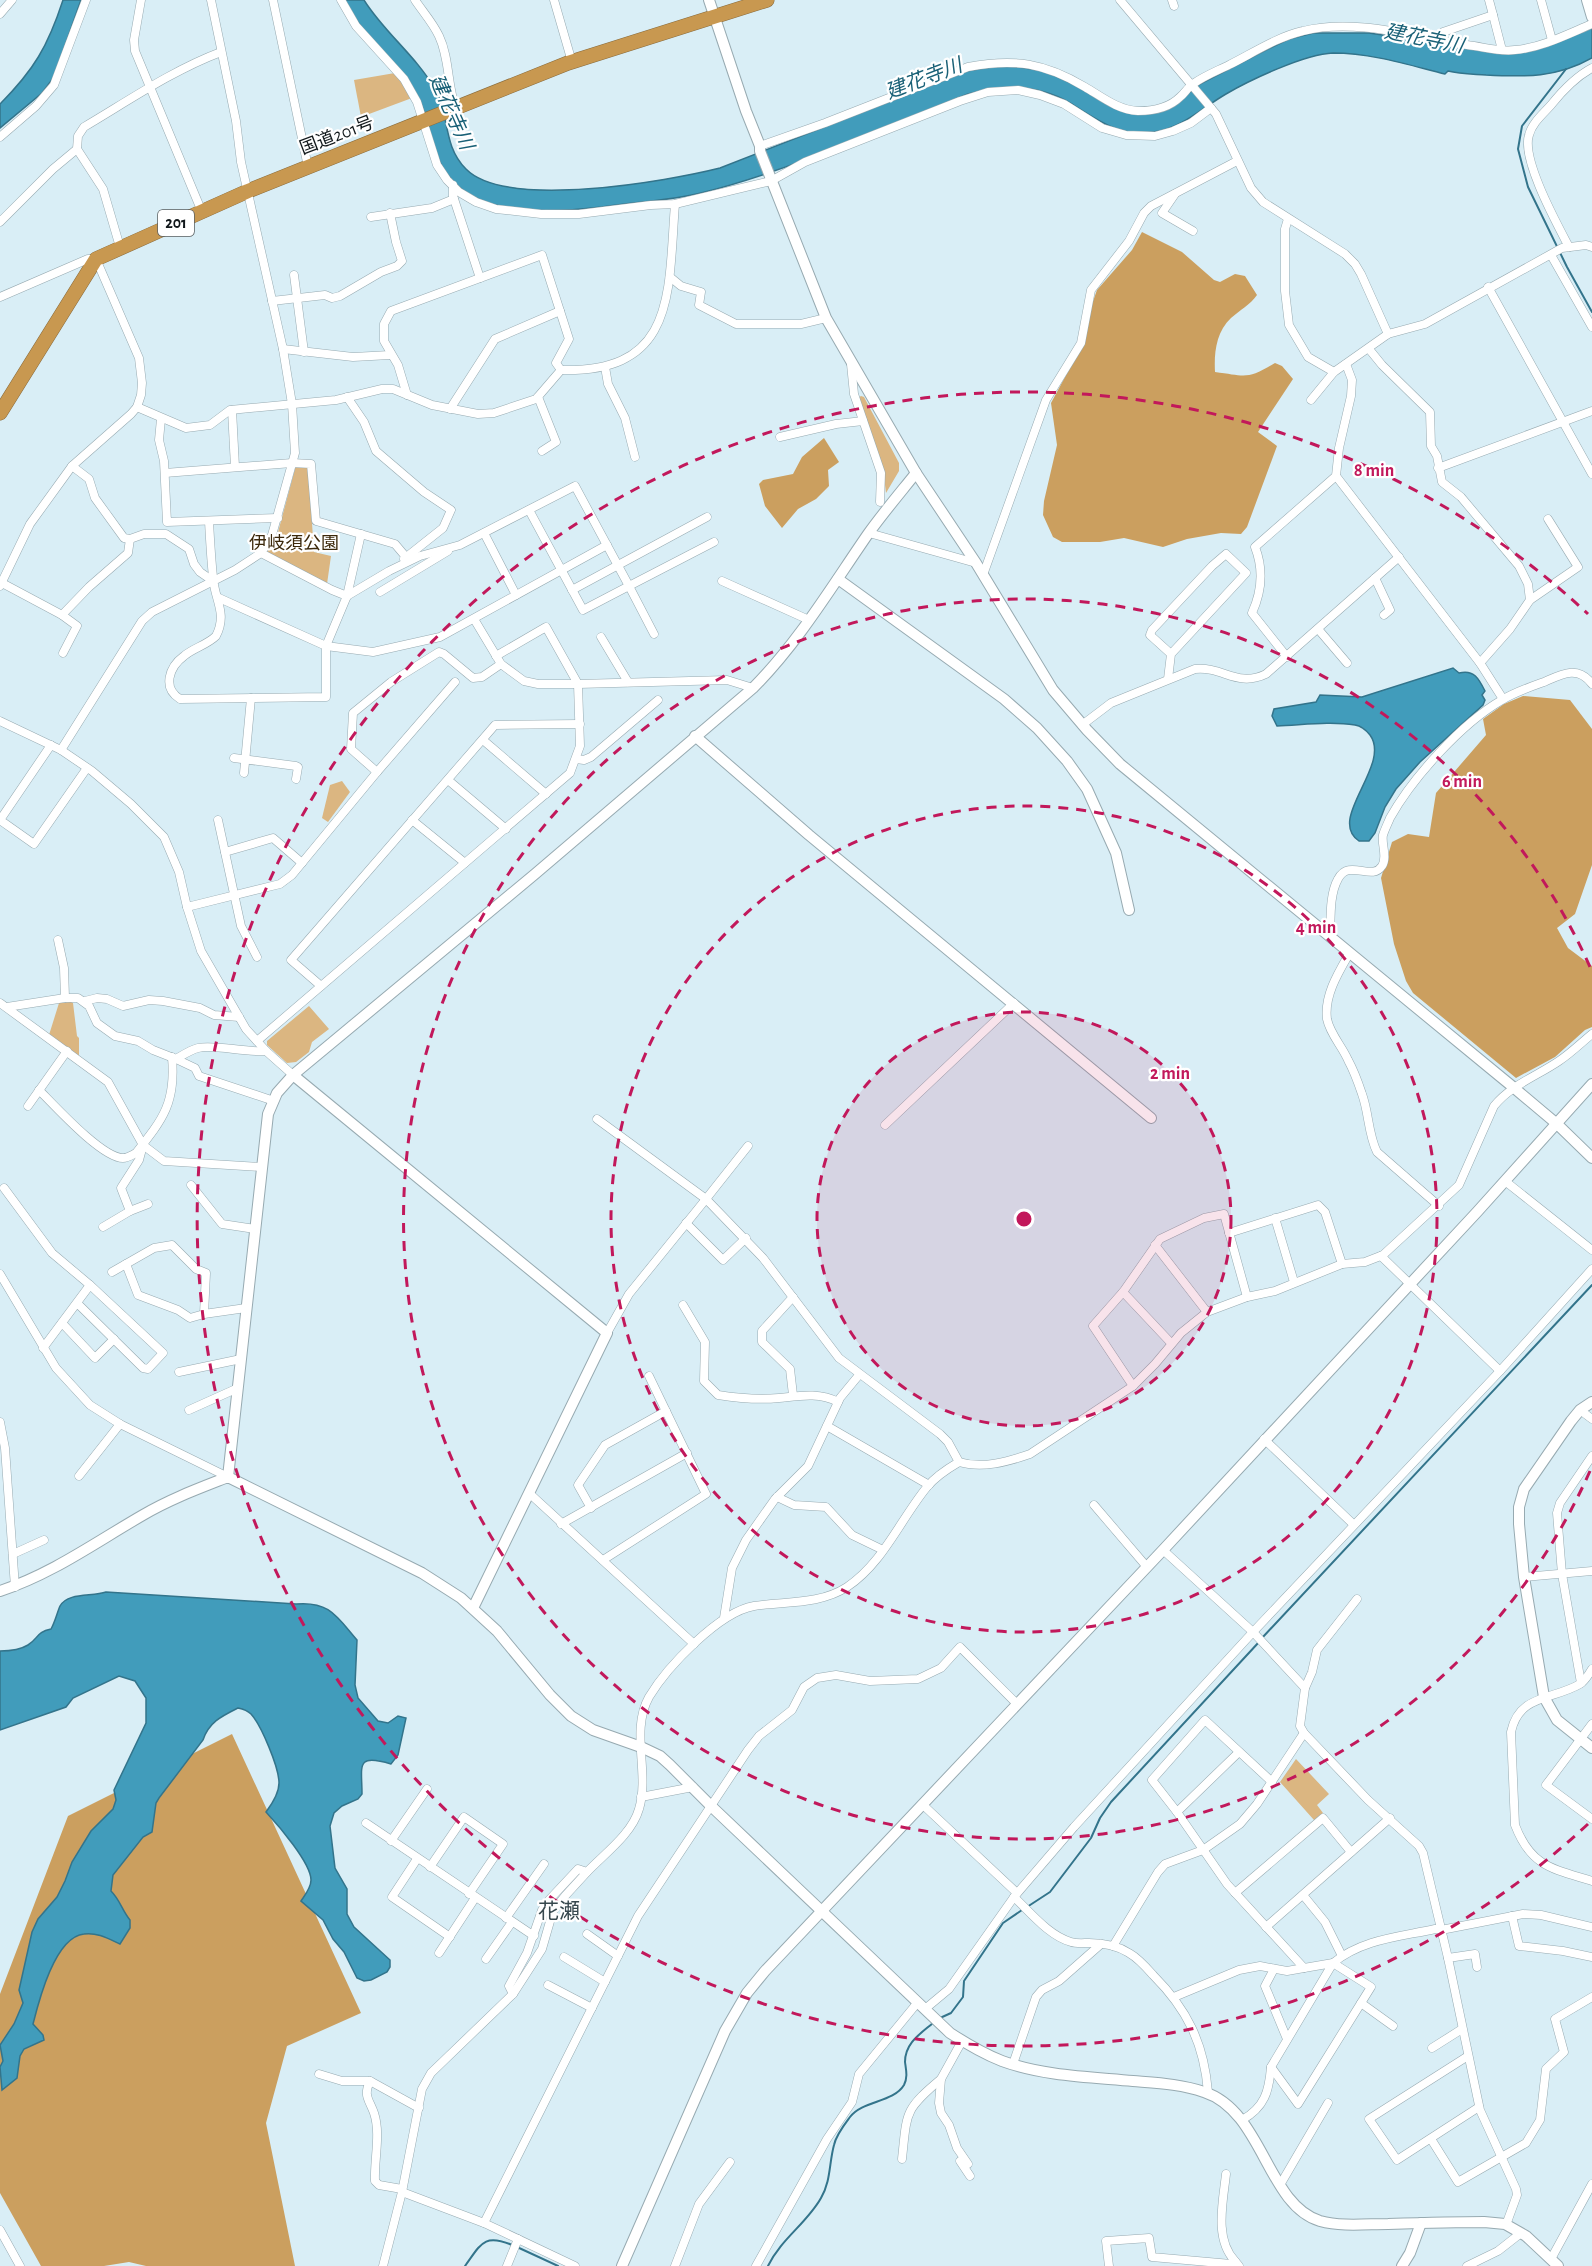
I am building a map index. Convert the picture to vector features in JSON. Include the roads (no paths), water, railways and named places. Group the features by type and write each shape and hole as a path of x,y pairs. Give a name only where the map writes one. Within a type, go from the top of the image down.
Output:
{"highway":[{"name":"国道201号","path":"96,259 248,191 572,62 767,0"},
{"path":"0,412 96,259"}],"street":[{"path":"0,14 12,0"},
{"path":"0,137 36,106 54,85 86,0"},
{"path":"141,0 134,40 135,51 201,212"},
{"path":"61,750 142,621 152,612 261,553 272,535 278,518 295,453 292,404 283,349 237,138 236,121 211,0"},
{"path":"273,0 308,167"},
{"path":"341,0 356,26 404,79 417,102 437,165 453,185 476,202 496,209 541,214 579,214 675,204 770,178 960,100 988,92 1018,90 1040,95 1064,104 1102,128 1126,135 1155,136 1173,131 1191,123 1210,107"},
{"path":"415,0 439,36 448,67 449,112"},
{"path":"554,0 572,62"},
{"path":"709,0 770,178 826,318 916,473 976,563 1053,690 1082,725 1120,764 1557,1124 1592,1158"},
{"path":"1120,0 1210,107 1231,143 1237,161 1251,188 1263,202 1345,254 1355,264 1388,334"},
{"path":"1489,0 1502,50"},
{"path":"1541,0 1552,40"},
{"path":"1589,2 1592,17"},
{"path":"1435,41 1443,32 1493,15"},
{"path":"760,148 968,67 984,64 1004,62 1035,64 1066,76 1114,105 1136,111 1162,108 1193,86 1266,46 1302,31 1326,27 1369,29 1435,41 1514,50 1552,40 1592,24"},
{"path":"120,247 103,189 77,149 76,142 84,128 150,88 221,52"},
{"path":"1569,247 1544,200 1528,138 1533,126 1554,100 1578,76 1592,68"},
{"path":"0,222 52,169 77,149"},
{"path":"983,575 1046,400 1081,343 1090,290 1129,241 1144,213 1151,206 1237,161"},
{"path":"453,185 454,199 480,278"},
{"path":"1175,193 1162,213 1193,231"},
{"path":"371,217 432,208 454,199"},
{"path":"561,370 582,371 605,367 636,354 648,342 658,326 670,277 675,204"},
{"path":"272,301 326,295 332,298 340,296 381,272 400,264 402,261 390,213"},
{"path":"1288,219 1285,229 1285,291 1289,325 1308,357 1334,372"},
{"path":"1311,400 1334,372 1388,334 1425,324 1488,287 1569,247 1586,245 1592,247"},
{"path":"407,395 398,365 390,355 384,341 384,324 391,311 542,255 569,339 556,363 561,370"},
{"path":"1551,255 1592,327"},
{"path":"0,297 88,259 96,259 139,358 142,383 137,407 72,466 30,524 1,584 62,615 77,626 63,653"},
{"path":"294,275 304,352"},
{"path":"670,277 681,286 701,292 699,305 736,324 801,324 826,318"},
{"path":"1488,287 1592,474"},
{"path":"450,409 495,339 560,311"},
{"path":"283,349 353,357 390,355"},
{"path":"1369,349 1430,412 1431,446 1437,456 1442,482 1461,497 1519,566 1527,584 1530,600"},
{"path":"851,360 852,383 881,473 880,502"},
{"path":"1287,657 1252,613 1262,583 1260,559 1255,547 1335,476 1351,396 1352,380 1346,364"},
{"path":"605,367 608,384 625,418 635,457"},
{"path":"137,407 186,428 210,425 231,410 346,398 382,389 393,389 432,405 478,414 494,413 538,397 561,370"},
{"path":"538,397 556,441 542,451"},
{"path":"346,398 364,422 376,451 424,492 451,510 443,528 389,571"},
{"path":"231,410 235,467"},
{"path":"1438,468 1592,411"},
{"path":"161,419 160,447 165,473 167,522 278,518"},
{"path":"780,437 836,424 863,421"},
{"path":"165,473 292,463 312,464 316,521 395,544 406,557"},
{"path":"72,466 89,478 95,498 124,538 130,539 144,534 166,534 189,549 194,564 200,572 213,581"},
{"path":"228,1477 261,1167 268,1114 277,1093 294,1075 753,688 809,620 869,533 916,473"},
{"path":"1335,476 1480,663 1503,699"},
{"path":"380,592 460,545 575,486 654,634"},
{"path":"529,510 583,610 714,542"},
{"path":"572,590 706,517"},
{"path":"1480,663 1510,629 1530,600 1578,567 1548,519"},
{"path":"209,521 213,581 219,598 221,620 216,636 184,656 170,674 168,683 171,691 180,699 326,697 326,646 347,596 361,534"},
{"path":"484,533 516,595"},
{"path":"869,533 976,563"},
{"path":"62,615 88,587 128,553 130,539"},
{"path":"347,596 420,556 460,545"},
{"path":"219,598 326,646 373,652 440,637 607,545"},
{"path":"261,553 347,596"},
{"path":"1168,679 1171,654 1246,573 1226,554 1152,630 1150,635 1171,654"},
{"path":"1082,725 1111,703 1195,669 1206,668 1236,679 1257,678 1266,674 1399,557"},
{"path":"1375,578 1390,610 1384,615"},
{"path":"838,579 1004,699 1037,728 1067,761 1087,789 1116,853 1129,910"},
{"path":"722,580 809,620"},
{"path":"474,619 501,664 524,681 538,684 578,684 727,680 753,688"},
{"path":"257,1041 570,773 580,746 578,684 546,627 496,656"},
{"path":"1318,629 1347,663"},
{"path":"601,637 628,682"},
{"path":"377,772 351,749 351,719 353,712 359,706 391,682 439,652 473,678 482,677 501,664"},
{"path":"1330,937 1331,910 1335,885 1339,877 1343,872 1349,870 1374,872 1382,866 1383,836 1402,799 1426,767 1476,718 1503,699 1563,673 1581,674 1586,676 1592,684"},
{"path":"187,907 280,884 302,863 455,682"},
{"path":"244,773 251,698"},
{"path":"576,759 584,760 591,757 658,700"},
{"path":"0,722 61,750 87,768 131,804 164,837 179,872 201,951 239,1017 266,1051 607,1333"},
{"path":"321,987 291,960 495,725 580,724"},
{"path":"695,736 809,835 1150,1118"},
{"path":"483,740 546,794"},
{"path":"51,745 0,820 34,844 87,768"},
{"path":"234,758 296,766 298,767 296,779"},
{"path":"448,780 506,829"},
{"path":"218,820 241,926 257,957"},
{"path":"412,820 465,863"},
{"path":"225,852 273,838 302,863"},
{"path":"58,940 64,968 65,998"},
{"path":"1349,954 1332,986 1327,1010 1330,1028 1358,1080 1377,1152 1439,1206"},
{"path":"4,1005 78,998 89,1006 97,1023 115,1036 138,1041 195,1068 199,1076 274,1101"},
{"path":"85,1001 97,998 107,999 123,1006 149,1000 163,1001 200,1008 214,1015 239,1017"},
{"path":"885,1125 1014,1003"},
{"path":"4,1005 108,1082 142,1145 164,1161 261,1167"},
{"path":"958,1462 971,1465 991,1464 1010,1461 1030,1454 1133,1386 1155,1364 1171,1343 1207,1312 1247,1297 1275,1291 1342,1264 1365,1262 1381,1256 1439,1206 1464,1179 1494,1106 1513,1088 1558,1062 1592,1034"},
{"path":"174,1058 197,1048 208,1047 266,1051"},
{"path":"28,1106 67,1052"},
{"path":"39,1090 81,1131 111,1155 130,1157 165,1115 174,1079 174,1058"},
{"path":"622,2266 735,2012 765,1971 1163,1550 1592,1084"},
{"path":"597,1119 706,1199 746,1238 839,1358 940,1434 948,1442 958,1462"},
{"path":"130,1211 121,1188 139,1160 142,1145"},
{"path":"473,1608 607,1333 629,1294 748,1146"},
{"path":"1505,1181 1592,1250"},
{"path":"191,1185 222,1224 255,1229"},
{"path":"4,1188 52,1253 163,1353 148,1368 143,1368 77,1303"},
{"path":"103,1227 130,1211 148,1204"},
{"path":"1229,1233 1318,1205 1326,1212 1342,1264"},
{"path":"1133,1386 1093,1326 1123,1292 1160,1239 1204,1218 1224,1214 1247,1297"},
{"path":"1275,1218 1294,1282"},
{"path":"686,1222 723,1260 746,1238"},
{"path":"112,1272 154,1248 172,1245 196,1269 206,1273 204,1314"},
{"path":"1155,1245 1207,1312"},
{"path":"1381,1256 1500,1371"},
{"path":"126,1264 138,1295 178,1310 190,1318 246,1308"},
{"path":"756,2266 827,2139 852,2102 859,2074 929,2013 949,1989 1015,1895 1074,1827 1353,1524 1500,1371 1592,1269"},
{"path":"0,1274 56,1368 90,1405 120,1424 422,1573 473,1608 497,1631 550,1695 571,1716 601,1733 660,1756 929,2013 962,2041 1013,2064 1069,2075 1182,2085 1208,2092 1242,2120 1280,2185 1293,2202 1308,2215 1320,2221 1350,2224 1484,2222 1506,2225 1521,2233 1554,2263 1592,2184"},
{"path":"43,1348 90,1285"},
{"path":"1123,1292 1171,1343"},
{"path":"793,1297 762,1331 761,1337 762,1342 790,1369 793,1395"},
{"path":"683,1305 705,1342 704,1381 718,1395 777,1398 793,1395 829,1397 838,1402"},
{"path":"62,1323 95,1358 114,1339"},
{"path":"179,1372 241,1359"},
{"path":"724,1618 732,1568 746,1540 777,1497 808,1466 838,1402 859,1375"},
{"path":"603,1560 706,1494 649,1376"},
{"path":"189,1410 238,1388"},
{"path":"1592,1402 1570,1421 1524,1489 1519,1507 1524,1577 1544,1697 1557,1720 1592,1748"},
{"path":"1580,1410 1592,1419"},
{"path":"591,1508 578,1485 605,1445 666,1411"},
{"path":"0,1422 5,1448 15,1587"},
{"path":"79,1476 120,1424"},
{"path":"826,1426 929,1485"},
{"path":"1264,1439 1353,1524"},
{"path":"561,1524 687,1454"},
{"path":"1581,1683 1562,1574 1557,1513 1560,1503 1592,1456"},
{"path":"383,2266 402,2191 422,2089 431,2073 513,1994 542,1949 554,1911 565,1896 627,1830 639,1809 641,1797 643,1779 641,1718 648,1698 694,1644 724,1618 753,1606 814,1600 847,1587 874,1563 929,1485 958,1462"},
{"path":"0,1591 15,1587 59,1566 145,1513 228,1477"},
{"path":"529,1492 561,1524 694,1644"},
{"path":"777,1497 794,1505 826,1507 852,1535 883,1550"},
{"path":"1094,1505 1147,1567"},
{"path":"13,1554 44,1540"},
{"path":"1163,1550 1254,1634 1305,1688"},
{"path":"1524,1577 1592,1571"},
{"path":"1357,1599 1317,1650 1312,1672 1305,1688 1300,1726 1368,1800 1419,1846 1423,1853 1442,1930 1479,2107 1516,2188 1516,2195 1506,2225"},
{"path":"484,2223 638,1916 759,1736 792,1710 804,1686 817,1677 836,1675 870,1680 918,1679 941,1668 960,1647 1017,1704"},
{"path":"1592,1670 1581,1683 1544,1697 1521,1709 1514,1719 1511,1732 1515,1825 1520,1839 1538,1861 1554,1869 1592,1881"},
{"path":"1272,1782 1205,1720 1152,1780 1235,1893 1304,1968"},
{"path":"1592,1724 1546,1785 1592,1819"},
{"path":"1113,1946 1148,1887 1165,1864 1203,1850 1240,1824 1272,1782 1304,1733"},
{"path":"1177,1812 1239,1752"},
{"path":"641,1797 693,1787"},
{"path":"392,1841 427,1789"},
{"path":"922,1804 1037,1919 1064,1939 1072,1943 1113,1946 1129,1953 1139,1961 1174,1997 1196,2037 1208,2092"},
{"path":"430,1867 464,1817 503,1844 439,1953"},
{"path":"1235,1893 1323,1818 1352,1852"},
{"path":"1266,1927 1389,1818"},
{"path":"366,1823 534,1936"},
{"path":"417,1859 392,1897 450,1937"},
{"path":"486,1959 544,1864"},
{"path":"513,1994 508,1986 534,1936 542,1910 578,1869 587,1872"},
{"path":"1303,1895 1325,1922 1342,1956"},
{"path":"1242,2120 1261,2107 1270,2080 1271,2067 1333,1963 1342,1956 1386,1937 1442,1930 1523,1914 1541,1915 1592,1927"},
{"path":"1512,1916 1519,1946 1592,1957"},
{"path":"587,1934 618,1956"},
{"path":"1013,2064 1036,1997 1042,1990 1059,1981 1101,1944"},
{"path":"1448,1959 1475,1954 1477,1967"},
{"path":"564,1958 605,1982"},
{"path":"1174,1997 1239,1970 1260,1966 1287,1971 1333,1963 1371,1987 1299,2104 1271,2067"},
{"path":"1274,1968 1265,1986 1287,2039"},
{"path":"548,1985 592,2008"},
{"path":"1431,2139 1458,2182 1526,2143 1540,2120 1546,2070 1564,2052 1555,2019 1592,1997"},
{"path":"1361,2003 1393,2026"},
{"path":"1432,2048 1462,2029"},
{"path":"962,2041 941,2079 939,2090 941,2113 949,2125 957,2148 968,2164"},
{"path":"1468,2055 1369,2118 1397,2160 1479,2107"},
{"path":"319,2074 342,2081 370,2081 419,2108"},
{"path":"902,2159 910,2108 920,2096 941,2079"},
{"path":"370,2081 367,2088 368,2105 374,2112 377,2148 375,2181 379,2185 402,2191 484,2223 575,2266"},
{"path":"1280,2185 1328,2103"},
{"path":"957,2148 957,2156 970,2176"},
{"path":"675,2266 699,2204 730,2163"},
{"path":"1226,2174 1222,2214 1224,2241 1229,2254 1237,2264"},
{"path":"1402,2266 1410,2253 1420,2223"},
{"path":"0,2230 20,2266"},
{"path":"1467,2266 1498,2251 1521,2233"},
{"path":"1109,2266 1106,2241 1149,2238 1153,2262 1237,2264"},
{"path":"507,2266 518,2239"}],"water":[{"path":"63,0 81,0 54,77 42,93 0,128 0,104 22,80 39,56 52,31"},
{"path":"343,0 364,0 427,77 440,99 453,150 466,169 486,181 515,188 550,190 627,185 720,168 967,71 1003,65 1045,71 1131,111 1176,103 1200,84 1258,54 1289,39 1313,33 1369,33 1514,52 1592,25 1592,58 1579,65 1553,73 1514,76 1448,71 1445,74 1361,55 1321,54 1249,82 1174,126 1164,130 1141,133 1109,126 1070,103 1045,92 1020,88 994,89 968,94 803,161 735,184 664,200 547,211 508,208 489,203 472,196 458,186 442,167 425,113 417,96"},
{"path":"1453,668 1459,673 1469,672 1478,679 1485,691 1482,695 1485,700 1483,705 1420,762 1396,789 1369,841 1359,841 1351,831 1350,819 1373,761 1374,747 1370,735 1360,726 1346,724 1277,726 1272,716 1274,709 1316,702 1320,695 1362,697"},
{"path":"106,1592 317,1605 332,1612 357,1640 355,1685 358,1698 378,1721 388,1723 398,1716 406,1718 398,1755 391,1764 371,1760 363,1764 362,1794 358,1799 342,1806 334,1813 330,1826 335,1868 347,1889 347,1914 354,1927 390,1960 390,1967 387,1972 371,1980 364,1981 357,1978 344,1952 333,1939 323,1920 301,1901 310,1886 310,1873 293,1844 266,1812 275,1799 279,1787 273,1757 255,1719 248,1712 238,1708 212,1724 203,1740 156,1803 152,1832 143,1837 113,1875 111,1891 130,1920 130,1928 120,1944 103,1936 84,1934 74,1938 65,1946 50,1971 33,2024 43,2035 44,2040 24,2049 20,2056 17,2078 2,2090 0,2067 3,2061 0,2045 14,2024 23,2003 19,1990 32,1932 38,1919 57,1897 72,1862 91,1831 113,1809 116,1800 114,1790 146,1723 146,1698 135,1681 119,1676 73,1698 66,1707 0,1730 0,1651 25,1647 40,1634 51,1629 60,1606 69,1599"}],"waterway":[{"path":"1566,69 1522,126 1518,149 1528,187 1592,312"},
{"path":"1262,1638 1592,1285"},
{"path":"1027,1907 1050,1892 1091,1838 1100,1818 1111,1802 1259,1642"},
{"path":"940,2018 951,2013 963,1997 964,1981 1003,1923 1022,1910"},
{"path":"768,2266 773,2256 821,2198 828,2179 832,2152 838,2134 856,2111 899,2091 906,2079 905,2062 910,2044 933,2023"},
{"path":"465,2266 484,2243 495,2240 512,2245"},
{"path":"517,2247 558,2266"}],"district":[{"name":"花瀬","path":"559,1911"}],"water label":[{"name":"建花寺川","path":"1424,39"},
{"name":"建花寺川","path":"924,79"},
{"name":"建花寺川","path":"451,112"}],"park label":[{"name":"伊岐須公園","path":"294,544"}]}
